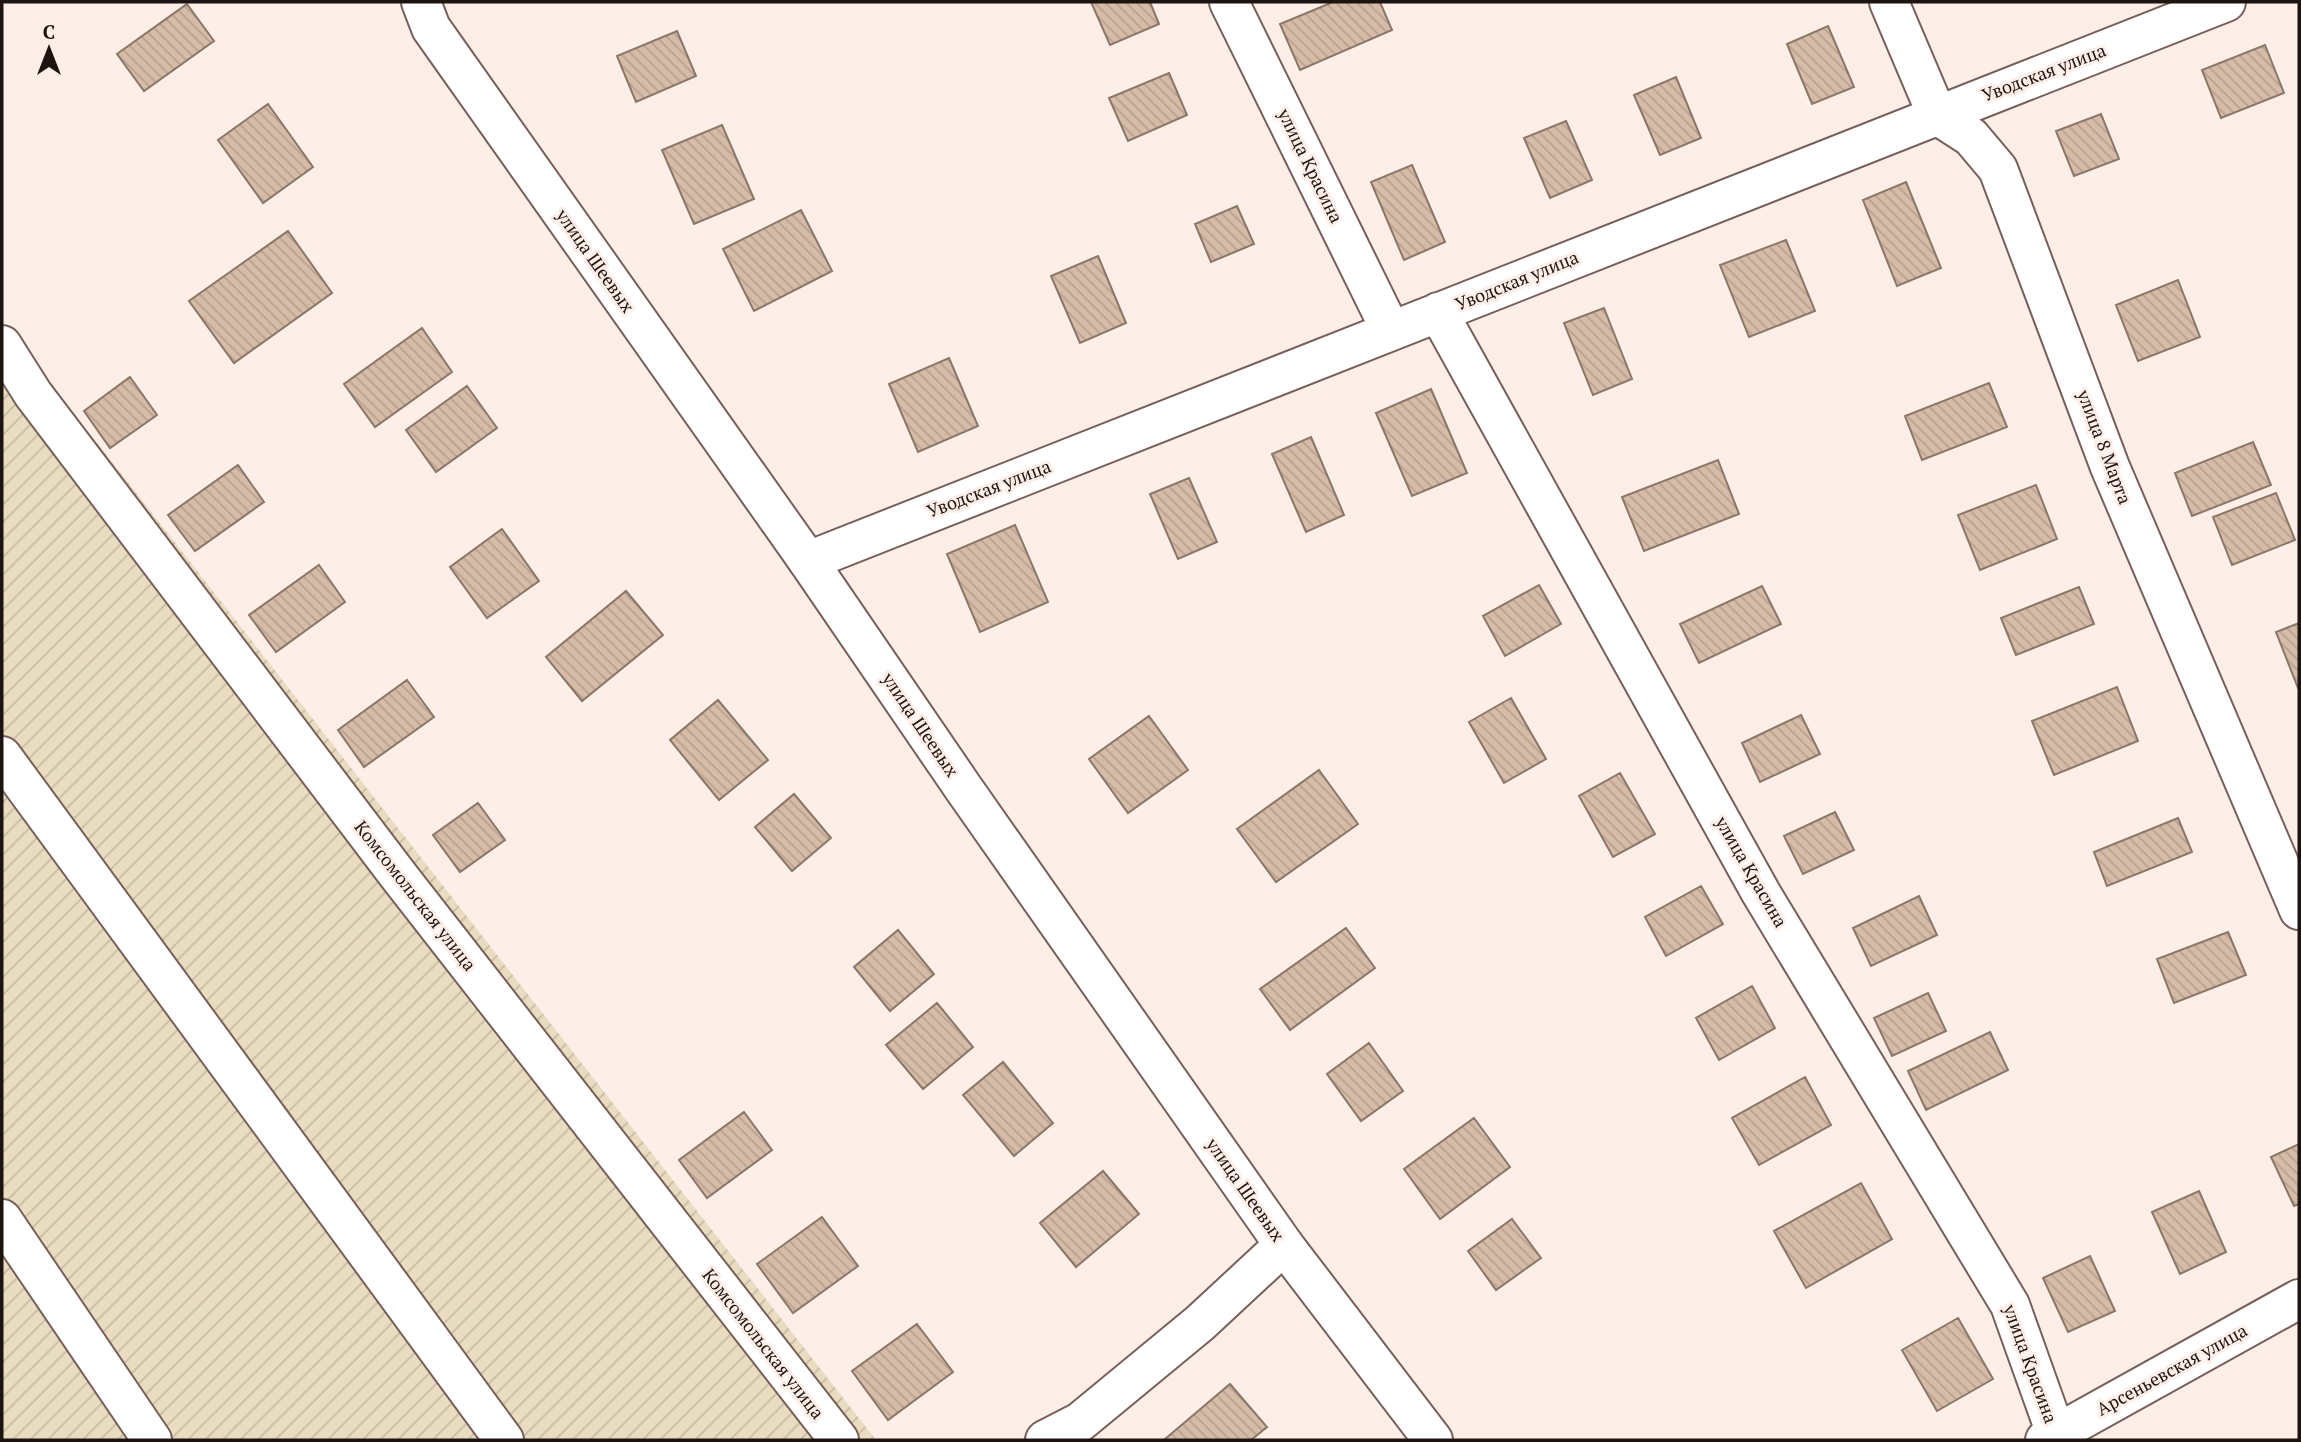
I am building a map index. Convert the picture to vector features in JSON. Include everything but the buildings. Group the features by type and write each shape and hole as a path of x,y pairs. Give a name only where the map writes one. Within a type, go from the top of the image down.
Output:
{"street":[{"name":"улица Шеевых","path":"421,2 430,27 808,561 972,801 1284,1245 1433,1440"},
{"name":"улица Красина","path":"1230,2 1391,331"},
{"path":"1889,2 1937,116"},
{"name":"Уводская улица","path":"808,561 2225,2"},
{"name":"улица 8 Марта","path":"1937,116 1971,137 1998,169 2110,467 2299,910"},
{"name":"улица Красина","path":"1438,313 1761,893 2010,1305 2050,1437"},
{"name":"Комсомольская улица","path":"2,345 33,394 398,875 839,1440"},
{"path":"2,756 504,1440"},
{"path":"2,1219 152,1440"},
{"path":"1045,1440 1080,1422 1200,1323 1284,1245"},
{"name":"Арсеньевская улица","path":"2050,1437 2299,1300"}],"shaded area":[{"path":"2,354 98,444 876,1440 2,1440"}]}
